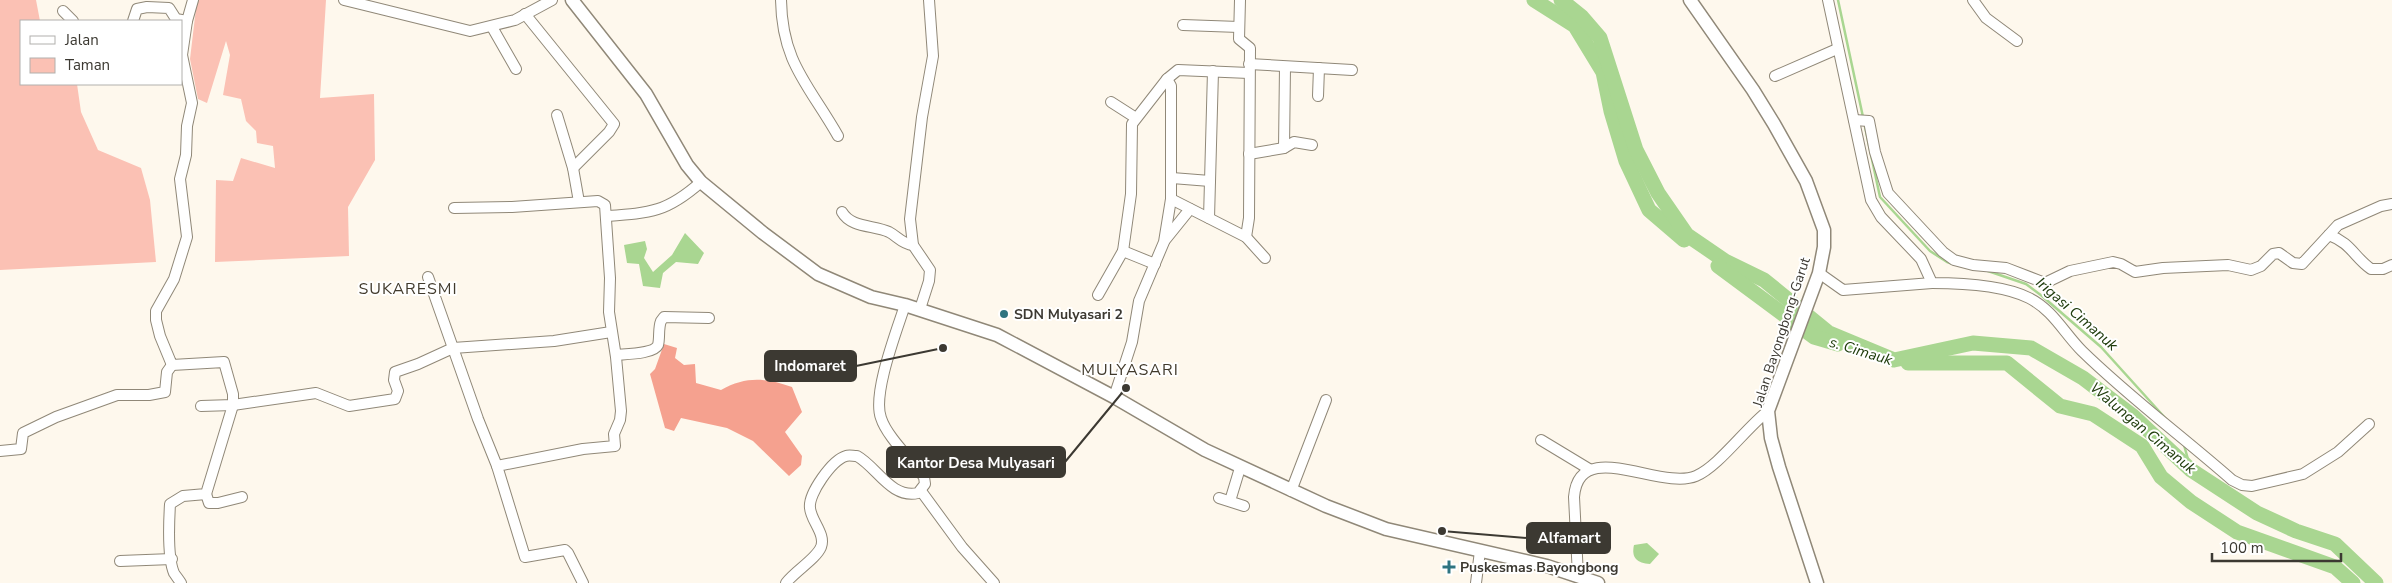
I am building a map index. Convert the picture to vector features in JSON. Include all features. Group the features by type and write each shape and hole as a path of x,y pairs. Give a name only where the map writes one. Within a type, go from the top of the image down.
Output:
{"main road":[{"path":"572,0 630,71 646,94 687,165 700,182 818,274 871,297 920,309 997,335 1114,397 1169,431 1240,468 1386,530 1480,551 1578,576 1598,583"},
{"name":"Jalan Bayongbong-Garut","path":"1690,0 1753,90 1806,181 1824,230 1824,247 1819,274 1789,348 1768,411 1771,438 1779,467 1817,583"}],"street":[{"path":"172,365 162,341 156,320 156,311 174,279 187,237 180,179 186,155 187,126 192,103 182,55 187,21 193,0"},
{"path":"344,0 470,31 492,27 525,14 552,0"},
{"path":"781,0 784,39 792,62 838,136"},
{"path":"920,309 929,281 930,270 913,245 910,219 922,117 933,56 929,0"},
{"path":"1240,0 1238,39 1250,48 1249,218 1246,237"},
{"path":"1828,0 1837,49 1855,120 1871,200 1881,217 1921,258 1932,283"},
{"path":"133,20 137,9 162,7 169,8 176,19 182,20"},
{"path":"1979,8 2017,41"},
{"path":"63,11 72,20"},
{"path":"525,14 614,124 609,132 573,168"},
{"path":"182,20 187,21"},
{"path":"1183,25 1239,26"},
{"path":"492,27 516,69"},
{"path":"1776,76 1837,49"},
{"path":"1284,148 1285,67"},
{"path":"1098,295 1123,251 1131,194 1132,124 1174,71 1285,67 1352,70"},
{"path":"1318,96 1319,68"},
{"path":"1209,218 1212,71"},
{"path":"1114,397 1132,342 1139,301 1164,242 1172,178 1171,86 1167,79"},
{"path":"1111,102 1136,118"},
{"path":"557,115 573,168 579,202"},
{"path":"1855,120 1867,120 1888,193 1943,252 1954,260 1973,265 2006,268 2043,285"},
{"path":"1249,154 1284,148 1294,142 1312,146"},
{"path":"1172,178 1210,181"},
{"path":"607,216 644,213 664,208 685,196 700,182"},
{"path":"1171,198 1246,237 1265,258"},
{"path":"454,208 512,208 579,202 602,202 605,205 607,216 611,332 616,355 621,411 620,420 614,434 615,446 583,449 497,466"},
{"path":"2029,295 2043,285 2070,271 2113,262 2135,272 2163,268 2228,265 2250,270 2261,266 2273,254 2279,253 2293,263 2302,264 2334,229 2344,222 2381,206 2392,204"},
{"path":"1164,242 1190,209"},
{"path":"842,212 848,219 887,231 906,244 913,245"},
{"path":"2329,236 2340,239 2349,245 2371,269 2383,269 2392,265"},
{"path":"1123,251 1155,264"},
{"path":"1819,274 1843,290 1932,283 1980,285 2029,295 2058,321 2081,350 2105,372 2232,480 2242,485 2252,486 2303,474 2338,452 2369,424"},
{"path":"428,277 497,466 525,557 564,550 568,553 583,583"},
{"path":"786,583 800,567 817,554 821,546 822,538 810,510 810,502 816,486 837,462 845,456 857,456 891,486 902,493 911,495 921,492 925,484 924,477 886,428 878,406 889,356 905,305"},
{"path":"616,355 639,353 658,345 660,321 664,318 708,318"},
{"path":"201,406 233,405 316,393 349,406 392,400 398,394 394,380 395,372 453,348 554,341 611,332"},
{"path":"172,365 224,362 233,394 233,405 222,448 206,494 208,503 218,503 242,497"},
{"path":"0,452 21,449 24,433 56,416 111,396 124,394 149,395 165,392 167,372 172,365"},
{"path":"1291,490 1326,400"},
{"path":"1541,440 1589,469 1611,468 1660,476 1689,478 1706,470 1753,422 1768,411"},
{"path":"1230,501 1240,468"},
{"path":"1578,576 1574,525 1575,485 1578,478 1589,469"},
{"path":"921,492 962,547 994,583"},
{"path":"181,583 174,573 172,559 168,527 170,504 183,496 206,494"},
{"path":"1219,498 1244,506"},
{"path":"1476,583 1480,551"},
{"path":"120,561 172,559"}],"green space":[{"path":"0,0 36,0 40,20 20,20 20,85 77,85 81,112 98,150 141,168 150,200 156,262 0,270"},
{"path":"197,0 326,0 320,98 374,94 375,160 348,207 349,256 215,262 216,180 233,181 241,158 275,168 273,146 257,143 256,131 246,121 241,99 223,95 230,55 226,41 207,103 198,99 190,59"}],"shaded area":[{"path":"685,233 704,253 698,264 676,262 663,273 660,288 643,286 639,264 627,263 624,245 645,241 647,249 644,258 653,272 672,255"},
{"path":"664,344 677,348 675,358 684,365 695,364 696,383 721,390 739,382 756,380 765,380 792,387 802,412 785,432 802,456 801,465 789,476 753,441 727,428 681,418 674,431 665,428 650,374 655,369"},
{"path":"1647,543 1659,554 1650,564 1638,561 1633,553 1634,545"}],"waterway":[{"name":"s. Cimauk","path":"1534,0 1575,26 1603,72 1611,111 1626,161 1649,210 1684,240"},
{"name":"Walungan Cimanuk","path":"1561,0 1581,16 1600,38 1636,150 1658,193 1687,235 1725,261 1764,280 1829,333 1894,360 1973,343 2031,348 2083,378 2133,416 2191,470 2257,513 2296,531 2335,544 2376,583"},
{"name":"Irigasi Cimanuk","path":"1838,0 1863,117"},
{"name":"Irigasi Cimanuk","path":"1864,122 1880,197 1930,251 1953,264"},
{"name":"s. Cimauk","path":"1718,266 1814,337 1838,344"},
{"name":"Irigasi Cimanuk","path":"1988,271 2026,284 2042,296 2101,347 2167,420"},
{"name":"s. Cimauk","path":"1908,363 2007,363 2060,406 2093,414 2142,446 2161,477 2191,502 2237,532 2335,567 2353,583"},
{"name":"Irigasi Cimanuk","path":"2184,445 2191,470"}],"place":[{"name":"SDN Mulyasari 2","path":"1004,314"},
{"name":"Indomaret","path":"943,348"},
{"name":"Kantor Desa Mulyasari","path":"1126,388"},
{"name":"Alfamart","path":"1442,531"},
{"name":"Puskesmas Bayongbong","path":"1449,567"}],"district":[{"name":"SUKARESMI","path":"408,288"},
{"name":"MULYASARI","path":"1130,369"}]}
